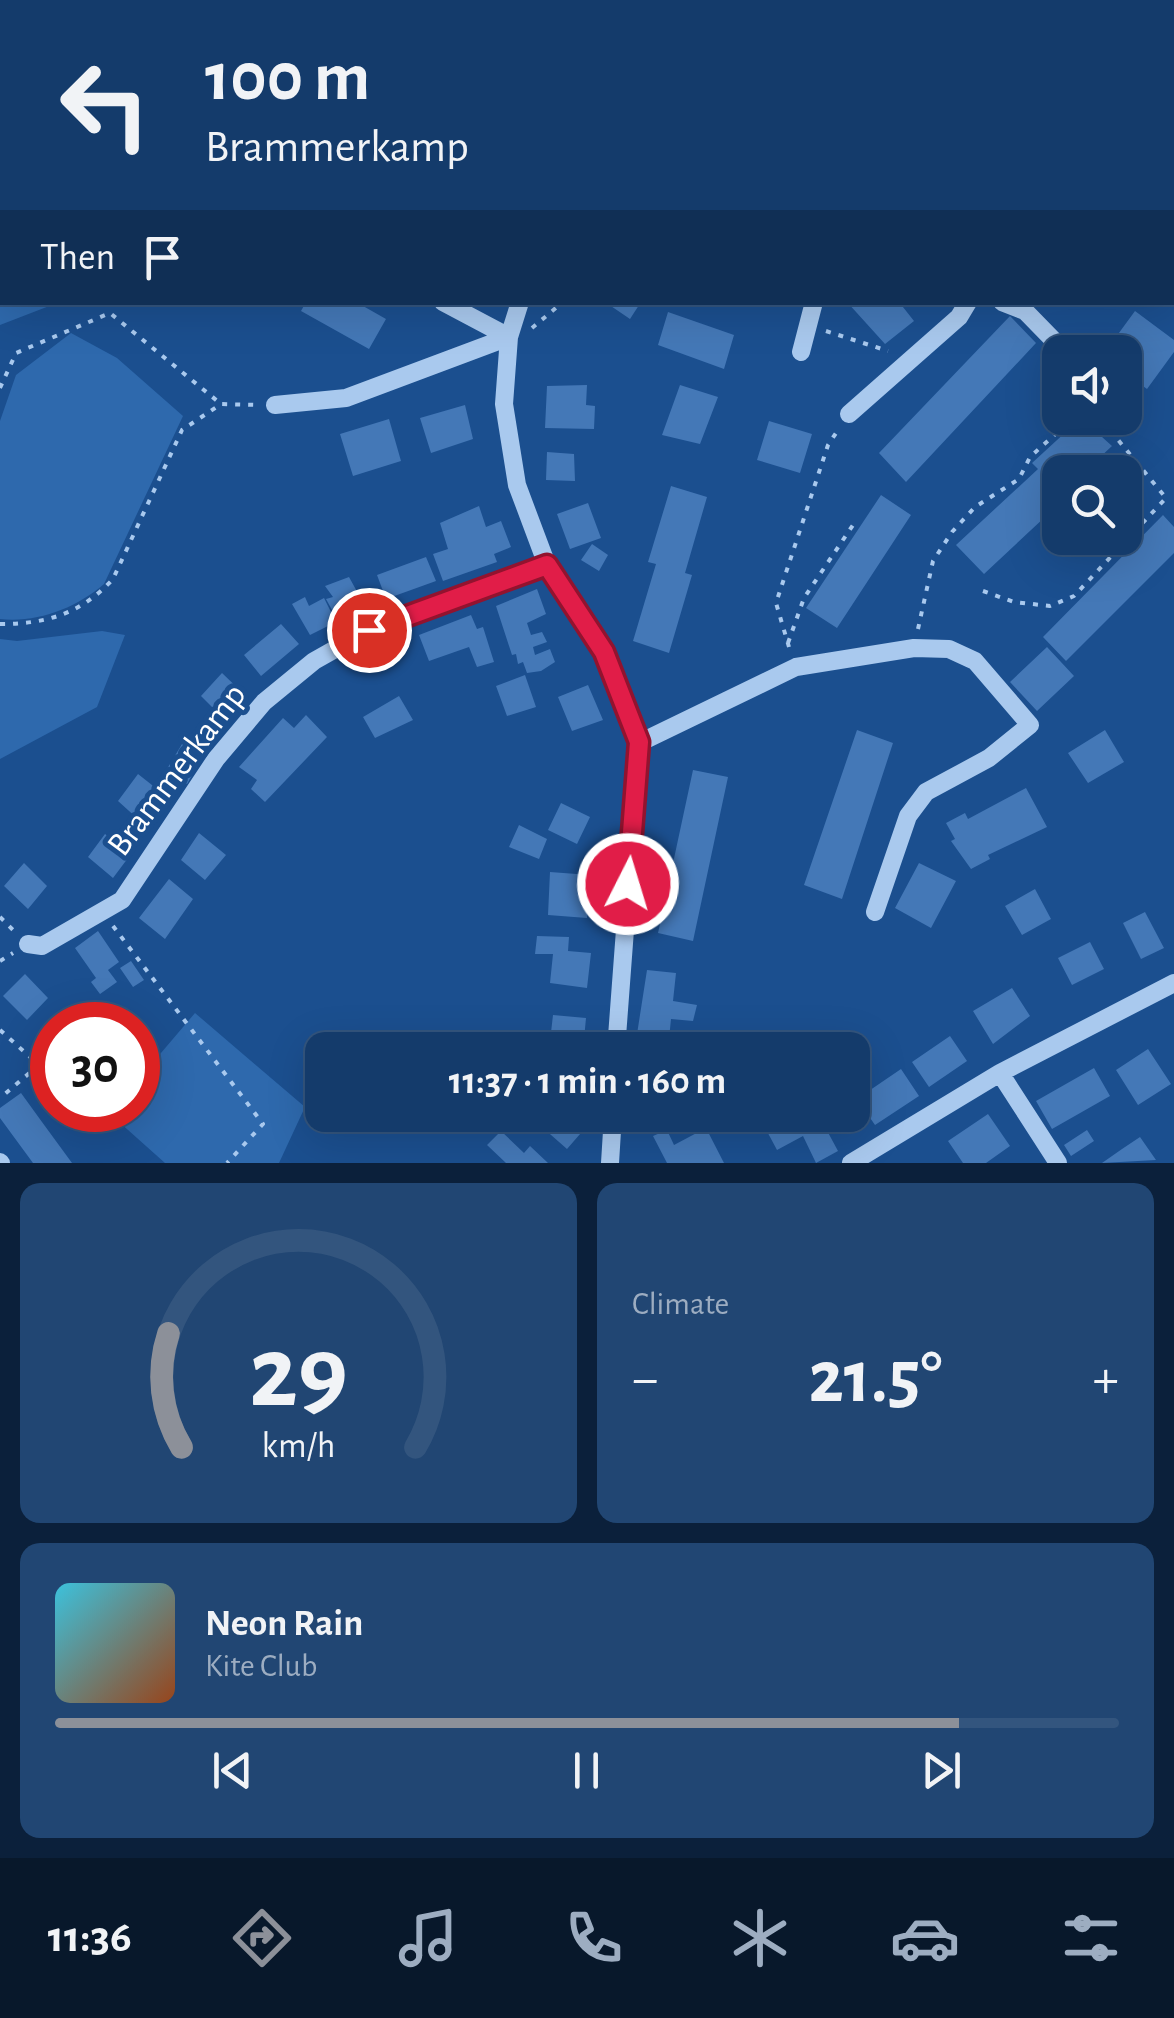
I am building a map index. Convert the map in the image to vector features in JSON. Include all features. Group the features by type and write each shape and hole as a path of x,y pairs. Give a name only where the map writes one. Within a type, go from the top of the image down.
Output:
{"street":[{"path":"449,305 509,337"},
{"path":"519,305 509,337 504,404 516,485 547,565 604,652 639,742 617,1032"},
{"path":"801,352 813,305"},
{"path":"849,414 959,317 966,305"},
{"path":"1009,305 1024,311 1048,335"},
{"path":"275,405 346,398 509,337"},
{"name":"Brammerkamp","path":"28,944 42,946 122,900 216,758 252,716 314,661 369,630 547,565"},
{"path":"639,742 796,667 914,648 949,649 975,661 1030,725 988,758 926,792 908,816 875,912"},
{"path":"861,1161 1000,1073 1174,983"},
{"path":"1000,1073 1058,1163"},
{"path":"610,1163 612,1132"}],"path":[{"path":"509,337 532,329 560,305"},
{"path":"0,388 16,354 110,313 221,404"},
{"path":"808,326 912,358"},
{"path":"0,624 70,615 101,592 113,579 182,430 221,404 275,405"},
{"path":"796,667 776,604 828,445 849,414"},
{"path":"914,648 934,561 952,532 975,507 1019,480 1030,458 1055,435"},
{"path":"983,591 1014,602 1050,606 1074,596 1166,498 1114,435"},
{"path":"788,643 804,598 853,526"},
{"path":"101,910 263,1124 226,1163"},
{"path":"0,1030 40,1066 0,1098"}],"shaded area":[{"path":"0,305 52,305 0,325"},
{"path":"71,333 117,358 183,416 104,584 56,612 28,619 0,619 0,421 16,375"},
{"path":"102,631 125,635 97,707 0,759 0,639 17,641"},
{"path":"195,1013 305,1107 279,1163 165,1163 130,1132 160,1132 160,1054"}],"building":[{"path":"304,305 361,305 386,319 369,349 301,311"},
{"path":"609,305 639,305 630,319"},
{"path":"850,305 901,305 914,321 885,344"},
{"path":"1135,311 1174,340 1174,352 1147,389 1142,385 1142,335 1117,335"},
{"path":"668,312 734,335 724,369 658,345"},
{"path":"1010,316 1036,343 906,482 879,453"},
{"path":"587,385 586,405 595,406 594,429 545,428 547,386"},
{"path":"680,385 718,397 700,444 662,435"},
{"path":"465,405 473,439 431,453 420,418"},
{"path":"389,419 401,461 353,476 340,434"},
{"path":"769,421 812,434 800,473 757,460"},
{"path":"1062,435 1100,435 1112,446 1102,455 1042,455 1042,520 984,574 956,545 1038,469 1032,463"},
{"path":"547,452 574,454 575,481 546,480"},
{"path":"671,486 707,497 685,573 692,575 669,653 633,641 656,564 648,562"},
{"path":"881,495 911,515 837,628 806,608"},
{"path":"588,503 601,538 570,549 557,514"},
{"path":"479,506 486,527 501,521 511,547 494,554 497,562 443,581 433,554 448,549 440,523"},
{"path":"1163,515 1174,527 1174,553 1066,661 1043,637 1124,555 1142,555 1142,536"},
{"path":"592,544 608,555 599,571 581,560"},
{"path":"426,557 436,581 386,599 377,575"},
{"path":"349,577 365,606 338,621 326,599 333,597 325,586"},
{"path":"537,589 546,614 527,623 531,635 542,632 547,642 533,647 535,655 550,649 555,662 541,671 527,673 523,662 518,664 516,654 512,655 496,606"},
{"path":"305,597 309,606 324,598 336,622 310,635 292,604"},
{"path":"471,615 477,629 483,627 494,662 477,667 469,647 429,661 419,635"},
{"path":"281,624 299,644 261,676 244,655"},
{"path":"1047,647 1074,676 1037,711 1010,682"},
{"path":"222,673 248,698 225,720 201,696"},
{"path":"525,675 536,707 507,716 496,686"},
{"path":"588,685 603,720 572,731 558,697"},
{"path":"399,696 413,720 375,738 363,717"},
{"path":"306,715 327,737 265,802 251,789 257,780 239,767 283,718 294,728"},
{"path":"857,730 893,743 842,899 804,885"},
{"path":"1105,730 1124,762 1088,783 1068,753"},
{"path":"188,734 208,747 187,784 167,769"},
{"path":"693,770 728,777 693,941 658,933"},
{"path":"138,774 171,800 149,829 118,801"},
{"path":"1026,788 1047,827 988,855 990,859 971,869 951,841 955,839 946,823 965,813 968,819"},
{"path":"561,803 590,817 577,844 548,830"},
{"path":"519,825 547,839 539,859 509,847"},
{"path":"199,833 226,855 205,880 181,860"},
{"path":"105,834 131,854 113,878 88,857"},
{"path":"24,863 47,886 28,909 4,886"},
{"path":"919,863 956,881 931,928 895,908"},
{"path":"550,872 590,875 587,918 548,915"},
{"path":"169,879 193,899 165,939 139,918"},
{"path":"1035,889 1051,919 1022,935 1005,906"},
{"path":"1145,912 1164,948 1141,959 1123,923"},
{"path":"98,931 119,962 108,970 117,982 100,994 91,982 96,978 75,948"},
{"path":"537,936 569,937 568,951 591,953 587,988 550,983 553,954 535,954"},
{"path":"1090,942 1104,969 1072,985 1058,958"},
{"path":"131,961 144,980 133,987 120,968"},
{"path":"647,970 676,973 673,1001 697,1005 693,1021 671,1019 670,1032 637,1032"},
{"path":"25,974 48,998 44,1002 30,1002 27,1020 3,996"},
{"path":"1012,988 1030,1016 993,1044 973,1011"},
{"path":"553,1015 586,1018 585,1032 551,1032"},
{"path":"950,1036 967,1061 929,1087 912,1062"},
{"path":"1148,1049 1171,1084 1138,1105 1116,1070"},
{"path":"1094,1068 1110,1096 1052,1129 1036,1101"},
{"path":"901,1069 919,1096 875,1125 870,1118 870,1090"},
{"path":"21,1093 30,1105 30,1132 49,1132 72,1163 33,1163 0,1118 0,1108"},
{"path":"988,1114 1010,1146 986,1163 963,1163 948,1141"},
{"path":"1087,1130 1094,1141 1071,1156 1064,1145"},
{"path":"502,1132 524,1153 530,1146 548,1163 506,1163 487,1145"},
{"path":"548,1132 582,1132 567,1149"},
{"path":"668,1132 674,1145 698,1132 708,1132 724,1163 667,1163 653,1136"},
{"path":"767,1132 828,1132 838,1151 816,1163 803,1136 777,1150"},
{"path":"1140,1137 1156,1160 1102,1163 1122,1149"}],"route":[{"path":"369,630 547,565 604,652 639,742 628,884"}]}
